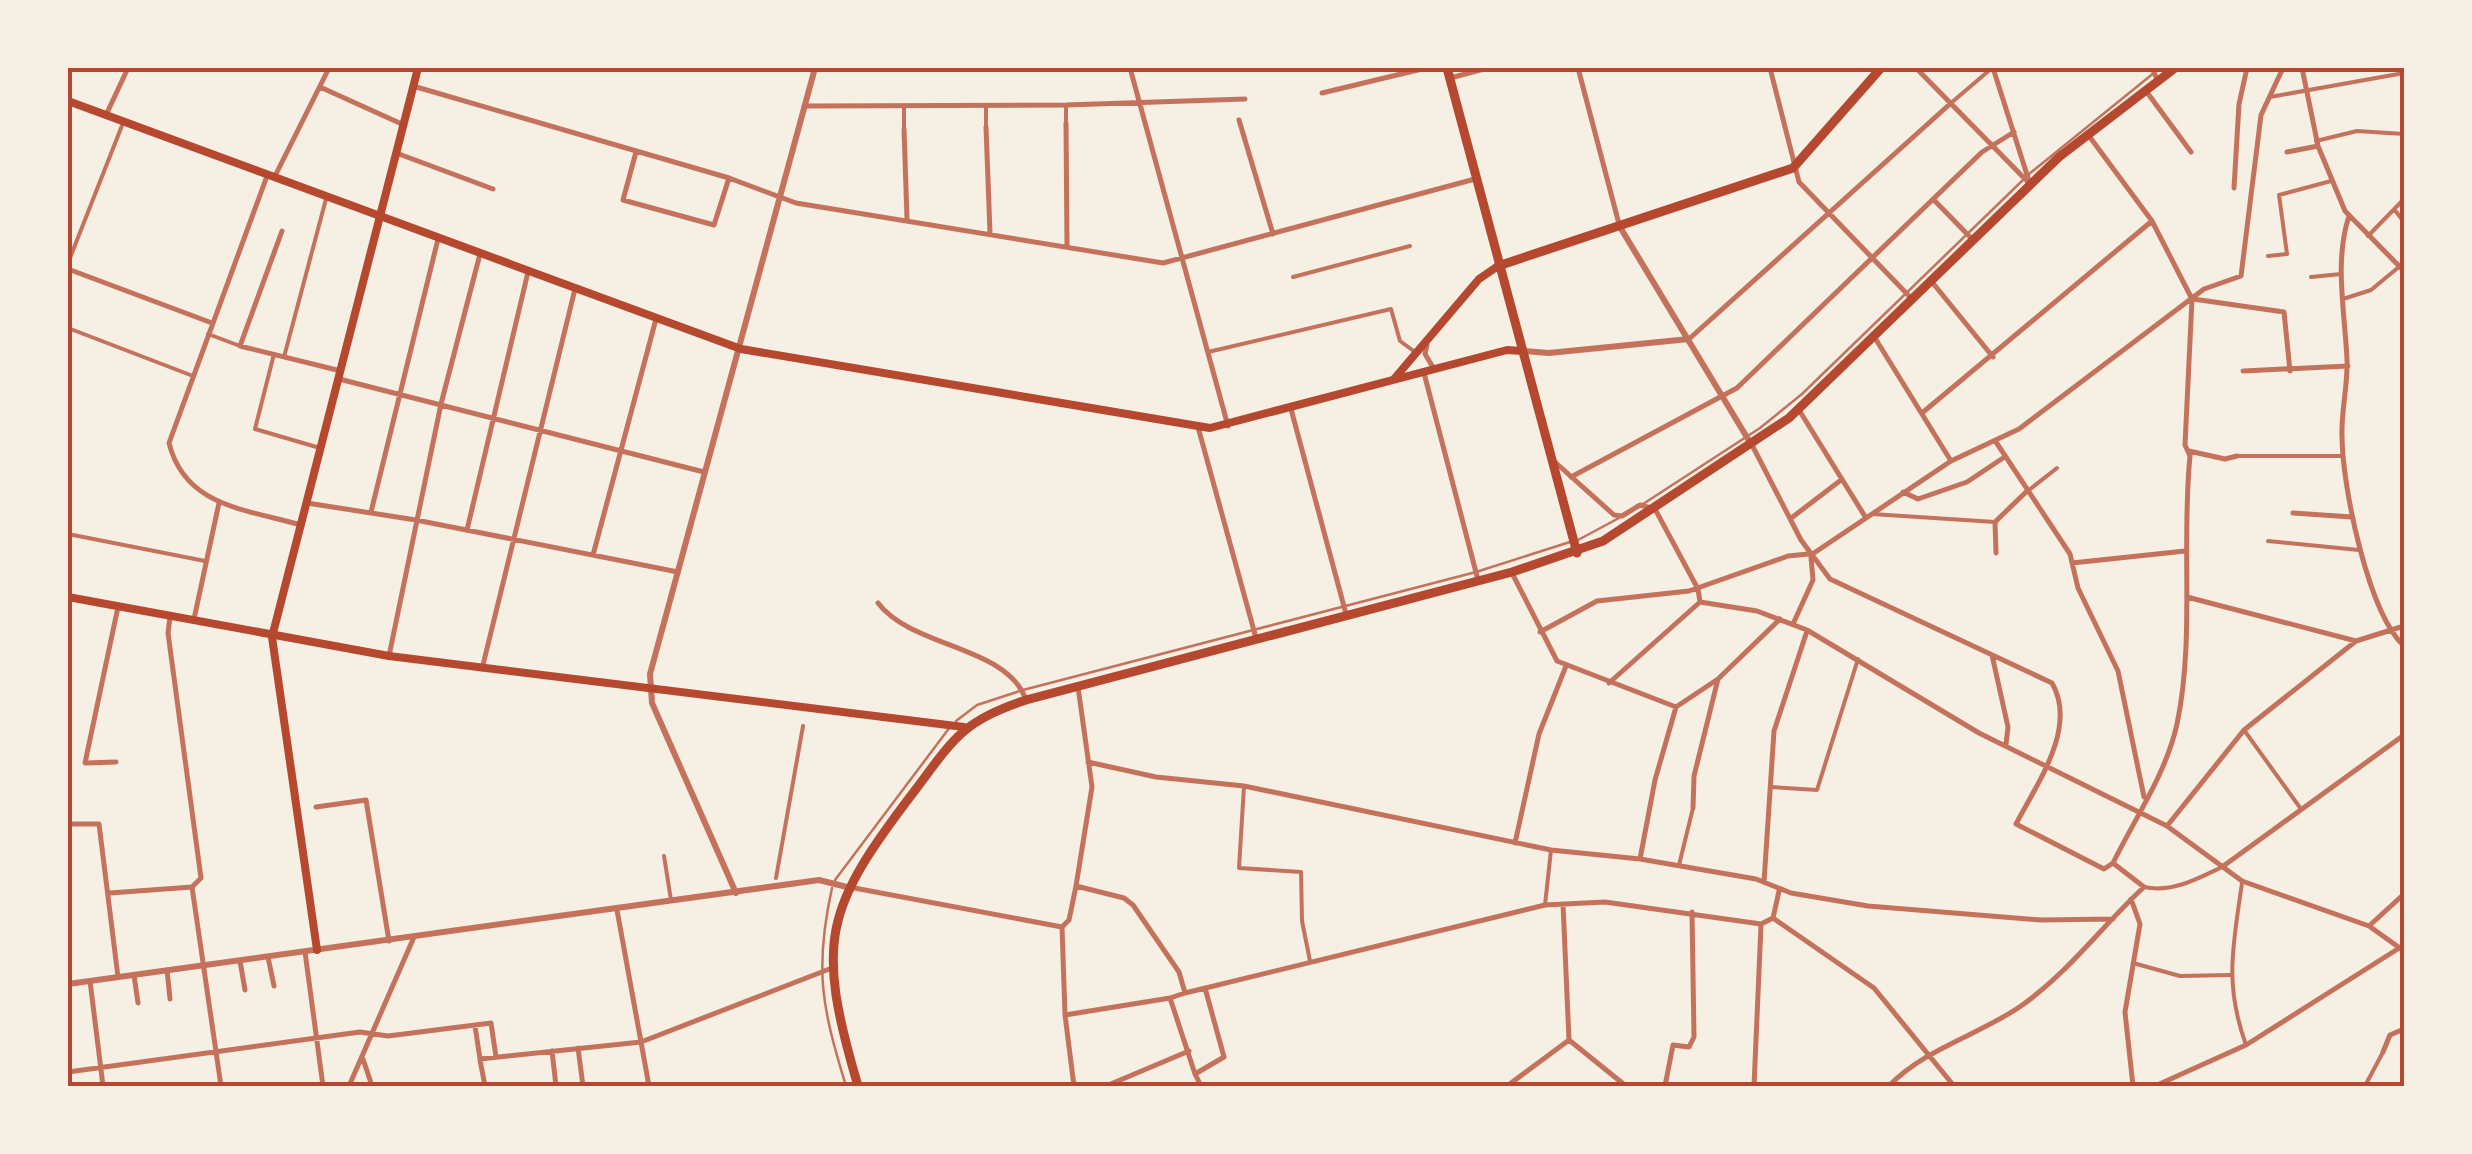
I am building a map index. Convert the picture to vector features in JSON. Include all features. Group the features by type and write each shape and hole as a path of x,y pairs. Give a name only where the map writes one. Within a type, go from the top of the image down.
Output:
{"main road":[{"path":"317,950 272,637 340,375 365,295 418,68"},
{"path":"1389,383 1419,355 1479,279 1498,266 1794,168 1881,68"},
{"path":"858,1086 837,1012 832,968 837,918 846,887 869,850 964,727 1024,695 1078,687 1345,610 1477,576 1512,572 1577,553 1627,528 1799,410 1875,338 1910,297 1932,282 2027,179 2144,88 2156,71 2174,68"},
{"path":"1448,73 1498,266 1577,540 1577,553"},
{"path":"68,101 381,220 740,349 1198,427 1228,426 1507,350 1522,351"},
{"path":"68,597 389,656 651,685 964,727"}],"street":[{"path":"106,115 128,68"},
{"path":"300,524 219,504 184,480 169,443 270,178 329,68"},
{"path":"736,892 652,702 651,685 678,572 708,489 708,473 814,68"},
{"path":"1130,68 1228,426"},
{"path":"1322,92 1426,68"},
{"path":"1448,73 1488,68"},
{"path":"1578,68 1625,242 1725,394 1811,555 1837,583 2056,689 2056,748 2016,824 2104,869 2113,863 2144,800 2157,783 2177,724 2187,596 2184,551 2189,451 2185,445 2192,299 2152,221 2087,133"},
{"path":"1770,68 1798,182 1910,297"},
{"path":"1916,68 2027,179"},
{"path":"1522,351 1549,353 1690,339 1992,68 2027,179"},
{"path":"2234,188 2239,104 2247,68"},
{"path":"1540,632 1597,601 1698,589 1788,556 1811,555 1952,461 2020,430 2210,286 2237,280 2246,267 2261,115 2284,68"},
{"path":"2302,68 2310,92 2317,144 2348,216 2402,268 2371,290 2343,299"},
{"path":"2270,97 2404,73"},
{"path":"414,86 729,178 796,203 1067,245 1162,264 1475,179"},
{"path":"320,88 406,126"},
{"path":"2144,88 2191,152"},
{"path":"804,106 904,108 1246,99"},
{"path":"986,105 990,233"},
{"path":"1066,105 1067,245"},
{"path":"904,108 907,219"},
{"path":"1239,120 1273,234"},
{"path":"123,122 68,266 212,322"},
{"path":"2287,152 2357,131 2404,134"},
{"path":"1571,477 1737,388 1932,198 1990,145 2014,132"},
{"path":"636,152 623,200 714,225 729,178"},
{"path":"399,154 493,189"},
{"path":"2268,256 2288,254 2279,195 2331,181"},
{"path":"1932,198 1971,238"},
{"path":"284,357 326,199"},
{"path":"2368,236 2404,200"},
{"path":"2394,209 2404,222"},
{"path":"2348,216 2341,239 2348,366 2343,456 2360,550 2392,630 2404,646"},
{"path":"1922,414 2152,221"},
{"path":"240,346 282,231"},
{"path":"371,512 438,239"},
{"path":"1293,277 1410,246"},
{"path":"389,656 441,404 480,254"},
{"path":"467,530 528,272"},
{"path":"2311,277 2342,274"},
{"path":"1932,282 1992,357"},
{"path":"482,668 575,289"},
{"path":"2192,299 2284,312 2290,370"},
{"path":"1208,352 1391,309 1400,341 1419,355"},
{"path":"593,555 656,319"},
{"path":"68,328 193,376"},
{"path":"208,334 399,394 708,473"},
{"path":"1875,338 1952,461"},
{"path":"1426,345 1425,354 1434,370"},
{"path":"274,354 255,429 321,448"},
{"path":"2243,371 2348,366"},
{"path":"1424,372 1477,576"},
{"path":"1290,409 1345,610"},
{"path":"1799,410 1841,480 1869,516 1995,522 2057,468"},
{"path":"1198,427 1255,635"},
{"path":"1996,442 2065,544 2078,588 2118,671 2144,782 2144,800"},
{"path":"2189,451 2225,459 2343,456"},
{"path":"1903,492 1918,500 1956,487 2004,458"},
{"path":"1555,462 1610,512 1622,516 1640,505 1655,509 1698,589 1700,602"},
{"path":"1790,519 1841,480"},
{"path":"306,502 678,572"},
{"path":"194,622 219,504"},
{"path":"2294,513 2352,516"},
{"path":"1995,522 1996,553"},
{"path":"68,534 205,561"},
{"path":"2268,541 2360,550"},
{"path":"2072,562 2184,551"},
{"path":"1793,624 1814,580 1811,555"},
{"path":"1512,572 1556,661 1676,707"},
{"path":"2187,596 2356,641"},
{"path":"1700,602 1780,618 1807,630 1979,732 2167,826 2242,880 2369,926 2404,948 2246,1045 2155,1086"},
{"path":"1609,683 1700,602"},
{"path":"878,603 891,620 996,666 1021,682 1024,695"},
{"path":"116,762 85,763 118,607"},
{"path":"109,894 192,887 201,878 168,633 170,617"},
{"path":"1640,858 1655,780 1676,707 1718,679 1780,618"},
{"path":"2167,826 2244,730 2356,641 2404,626"},
{"path":"1764,882 1774,731 1807,630"},
{"path":"1992,655 2008,727 2006,744"},
{"path":"1772,787 1816,790 1858,659"},
{"path":"1516,843 1539,734 1566,666"},
{"path":"1679,865 1692,808 1694,776 1718,679"},
{"path":"1074,1086 1065,1015 1062,927 1069,920 1092,787 1078,687"},
{"path":"776,878 803,726"},
{"path":"2244,730 2301,809"},
{"path":"2113,863 2144,887 2159,890 2179,886 2222,867 2404,735"},
{"path":"1088,762 1156,776 1244,786 1550,850 1640,858 1764,882 1790,893 1914,912 2113,919"},
{"path":"1244,786 1239,868 1301,872 1302,922 1310,960"},
{"path":"316,807 366,800 388,941"},
{"path":"68,824 99,824 118,977"},
{"path":"1545,905 1550,850"},
{"path":"664,856 672,902"},
{"path":"68,984 818,880 1062,927"},
{"path":"2242,880 2230,975 2231,1000 2246,1045"},
{"path":"1076,886 1124,898 1133,905 1179,972 1186,993"},
{"path":"192,887 221,1086"},
{"path":"1889,1086 1928,1056 1964,1041 2024,1004 2082,954 2144,887"},
{"path":"1774,918 1779,890"},
{"path":"2369,926 2404,894"},
{"path":"2131,899 2140,924 2125,1012 2133,1086"},
{"path":"1065,1015 1170,998 1310,960 1545,905 1605,902 1761,924 1774,918"},
{"path":"1563,904 1571,1002 1569,1040"},
{"path":"618,910 649,1086"},
{"path":"1665,1086 1673,1044 1690,1047 1694,1037 1692,912"},
{"path":"1774,918 1874,988 1954,1086"},
{"path":"1754,1086 1761,924"},
{"path":"349,1086 414,937"},
{"path":"305,952 323,1086"},
{"path":"268,957 274,986"},
{"path":"240,961 245,990"},
{"path":"2133,963 2180,976 2230,975"},
{"path":"480,1060 641,1042 832,968"},
{"path":"168,970 170,1000"},
{"path":"134,975 138,1003"},
{"path":"90,981 104,1086"},
{"path":"1195,1074 1224,1057 1206,988"},
{"path":"1170,998 1201,1086"},
{"path":"68,1072 316,1038 491,1023 496,1057"},
{"path":"475,1026 484,1086"},
{"path":"2365,1086 2390,1035 2404,1029"},
{"path":"1507,1086 1569,1040"},
{"path":"1569,1040 1626,1086"},
{"path":"578,1048 583,1086"},
{"path":"552,1051 556,1086"},
{"path":"1106,1086 1189,1051"},
{"path":"362,1056 372,1086"}],"lane":[{"path":"2027,179 2156,71"},
{"path":"1640,505 1750,441 1971,238"},
{"path":"1477,576 1577,540 1622,516"},
{"path":"846,1086 820,972 820,942 833,884 867,832 952,726 978,705 1255,635"}]}
